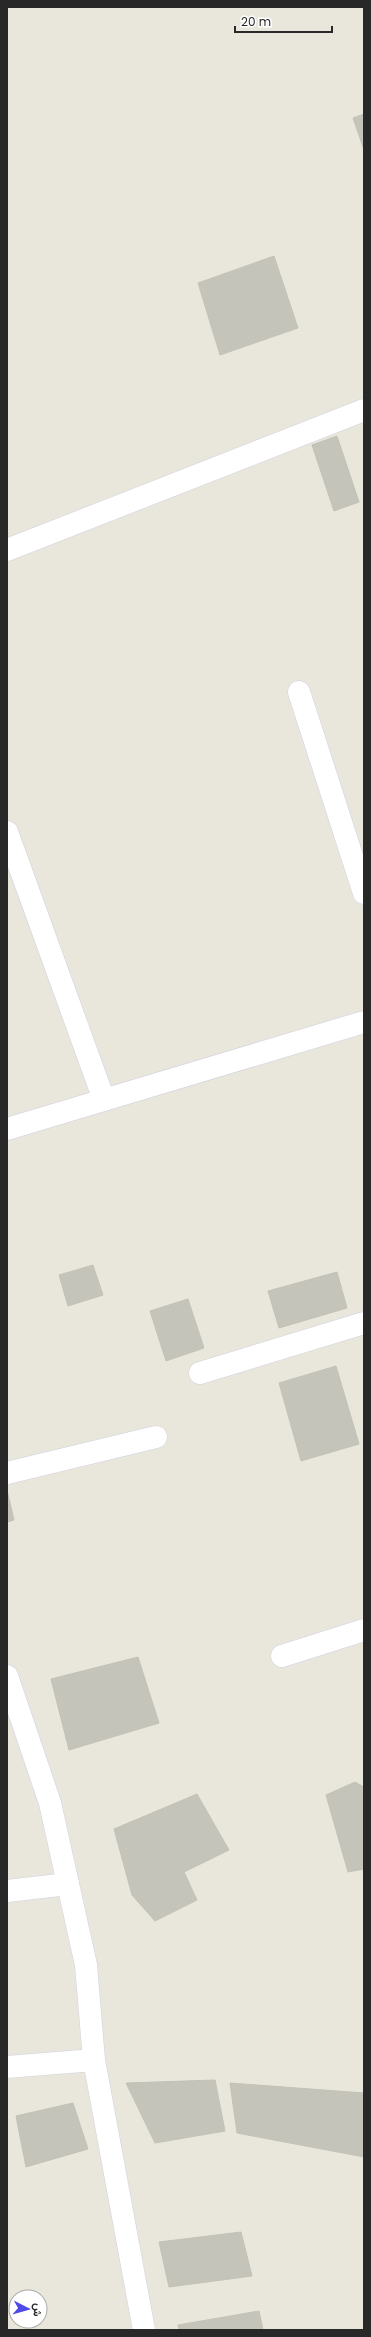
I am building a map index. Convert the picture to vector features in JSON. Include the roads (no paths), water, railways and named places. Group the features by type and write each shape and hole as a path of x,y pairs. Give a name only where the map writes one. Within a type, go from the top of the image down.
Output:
{"street":[{"path":"7,550 362,417"},
{"path":"298,692 364,893"},
{"path":"7,832 104,1100"},
{"path":"7,1129 364,1022"},
{"path":"200,1373 364,1323"},
{"path":"7,1473 156,1437"},
{"path":"282,1656 364,1630"},
{"path":"7,1676 14,1718 50,1803 86,1965 94,2060 144,2330"},
{"path":"7,1891 68,1884"},
{"path":"7,2067 94,2060"}]}
